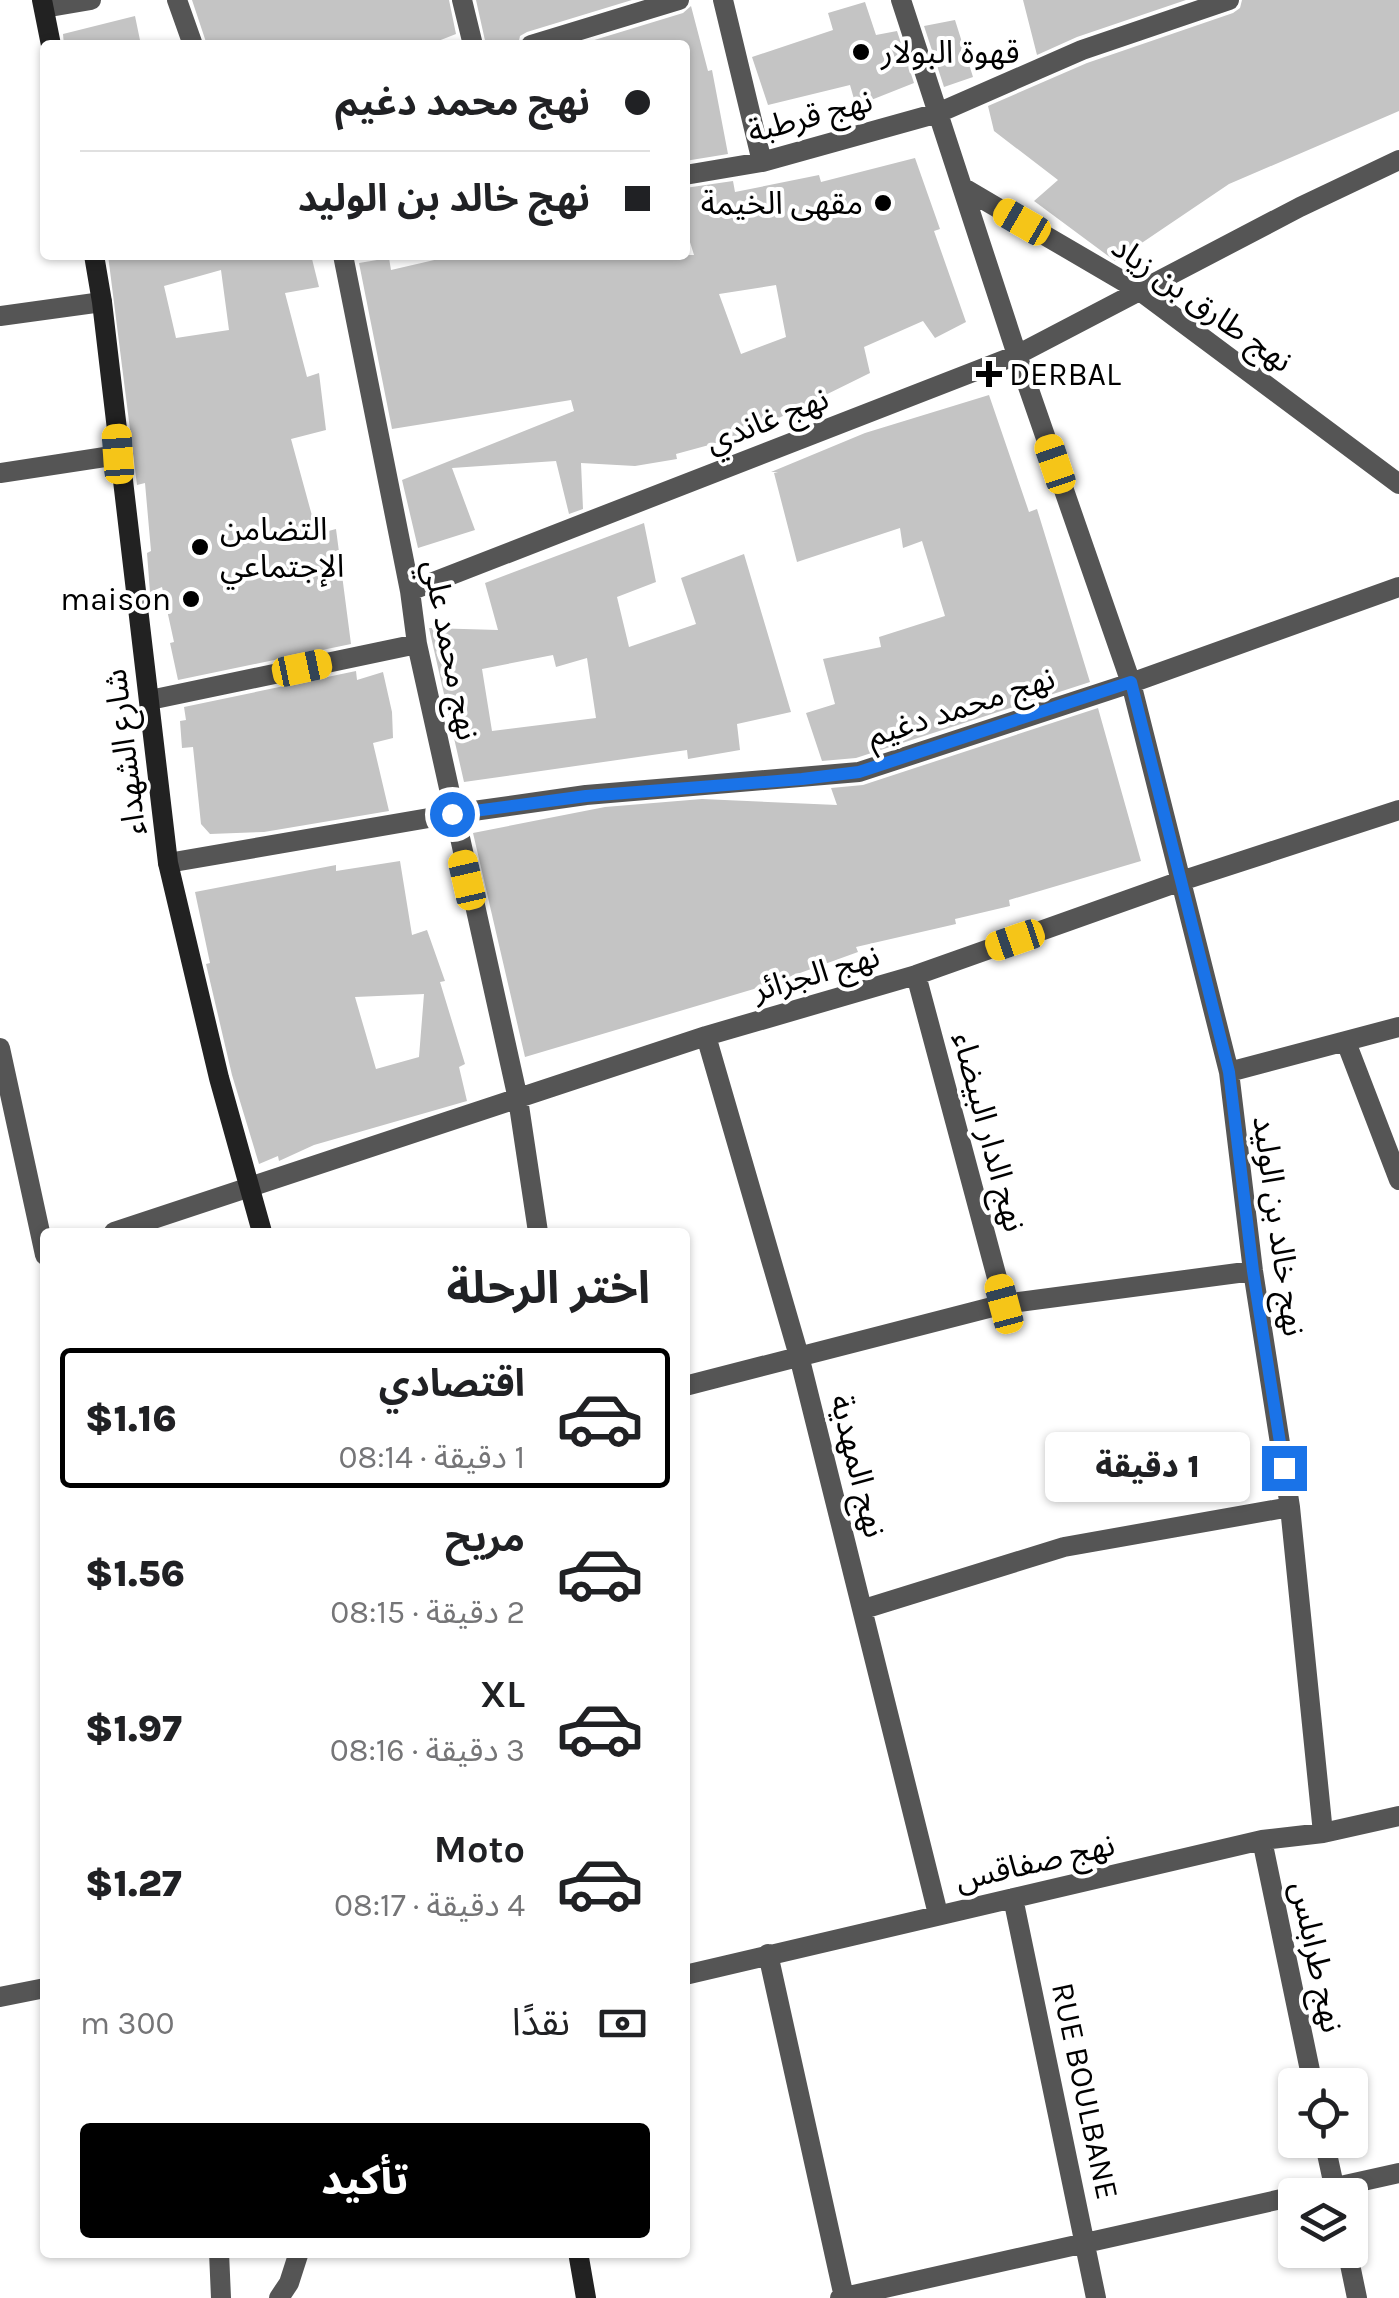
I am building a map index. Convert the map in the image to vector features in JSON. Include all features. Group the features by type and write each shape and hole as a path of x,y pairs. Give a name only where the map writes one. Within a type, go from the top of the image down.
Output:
{"main road":[{"path":"43,4 50,40"},
{"name":"شارع الشهداء","path":"95,260 168,862 211,1047 261,1228"},
{"path":"579,2258 586,2298"}],"street":[{"path":"43,4 91,0"},
{"path":"177,0 192,40"},
{"path":"462,0 472,40"},
{"path":"547,40 679,0"},
{"path":"723,0 762,162"},
{"name":"نهج خالد بن الوليد","path":"902,0 1017,355 1131,682 1229,1072 1253,1271 1290,1507 1323,1833"},
{"name":"نهج قرطبة","path":"690,173 762,162 938,113 1082,50 1229,0"},
{"name":"نهج غاندي","path":"410,591 1017,355 1300,207 1399,160"},
{"name":"نهج طارق بن زياد","path":"962,187 1140,291 1399,484"},
{"name":"نهج محمد علي","path":"345,260 452,814 518,1099 537,1228"},
{"path":"0,316 102,302"},
{"path":"0,473 118,454"},
{"name":"نهج محمد دغيم","path":"168,862 452,814 586,796 859,772 1131,682 1399,587"},
{"path":"150,700 417,644"},
{"name":"نهج الجزائر","path":"127,1228 706,1036 916,975 1181,881 1399,810"},
{"name":"نهج الدار البيضاء","path":"916,975 1004,1304"},
{"path":"1229,1072 1399,1026"},
{"name":"نهج المهدية","path":"706,1036 799,1356 938,1914"},
{"path":"1346,1042 1399,1180"},
{"path":"0,1048 40,1232"},
{"path":"690,1385 1004,1304 1253,1271"},
{"path":"864,1609 1064,1547 1290,1507"},
{"name":"نهج صفاقس","path":"690,1974 1262,1840 1323,1833 1399,1816"},
{"name":"نهج طرابلس","path":"1262,1840 1309,2068"},
{"name":"RUE BOULBANE","path":"1014,1898 1096,2298"},
{"path":"768,1954 842,2298 1278,2200"},
{"path":"0,1997 40,1989"},
{"path":"1368,2182 1399,2173"},
{"path":"219,2258 221,2298"},
{"path":"279,2298 297,2258"},
{"path":"1351,2268 1357,2298"}],"building":[{"path":"192,0 449,0 456,34 441,40 205,40"},
{"path":"476,0 632,0 527,32 519,40 485,40"},
{"path":"1023,0 1186,0 1077,37 1037,55"},
{"path":"1242,0 1399,0 1399,111 1229,184 1115,261 1034,201 1058,180 994,131 988,106 1087,63 1233,13"},
{"path":"865,2 876,35 897,31 914,83 856,106 850,85 768,105 752,57 833,30 828,13"},
{"path":"691,6 708,71 712,70 728,154 690,160 690,40 594,40 683,13"},
{"path":"135,16 140,40 64,40 63,34"},
{"path":"955,20 973,77 944,87 924,26"},
{"path":"915,158 940,229 934,231 966,322 935,338 923,321 864,347 870,373 742,436 676,454 677,459 635,466 581,463 583,509 569,514 556,461 452,468 475,530 418,548 402,480 574,411 571,400 392,429 359,263 389,260 391,270 434,260 690,260 690,255 694,255 690,242 690,187 733,181 735,192 819,175 821,182","holes":["776,285 786,337 741,354 719,294"]},
{"path":"109,260 312,260 319,287 285,293 307,377 319,373 326,430 291,439 317,534 336,529 351,644 178,680 162,587 150,592 145,483 137,485","holes":["221,270 229,330 176,338 164,286"]},
{"path":"989,395 1029,512 1037,509 1090,682 856,758 822,761 806,713 835,704 823,659 881,647 879,637 945,616 922,541 903,548 900,528 797,562 774,473 778,472 771,472 865,433"},
{"path":"644,523 656,582 617,597 629,647 696,624 681,578 744,554 791,712 737,724 740,750 688,759 687,750 464,782 429,628 498,630 485,583","holes":["553,655 556,667 587,658 596,718 492,731 482,669"]},
{"path":"356,671 357,680 383,672 393,738 373,743 389,811 264,832 210,834 201,824 193,747 182,748 180,721 186,720 184,707"},
{"path":"1098,708 1141,861 1009,900 1010,906 955,919 956,924 856,947 858,952 764,986 525,1057 473,833 605,807 702,799 837,805 831,788 863,785"},
{"path":"400,861 412,935 427,930 445,981 440,982 465,1064 459,1067 467,1101 259,1164 232,1075 206,964 210,963 195,892 336,865 336,871","holes":["424,994 419,1057 376,1069 355,997"]}],"place":[{"name":"قهوة البولار","path":"861,52"},
{"name":"مقهى الخيمة","path":"883,203"},
{"name":"DERBAL","path":"989,374"},
{"name":"التضامن الإجتماعي","path":"200,547"},
{"name":"maison","path":"191,599"}],"route":[{"path":"452,814 586,796 859,772 1131,682 1229,1072 1253,1271 1284,1468"}]}
